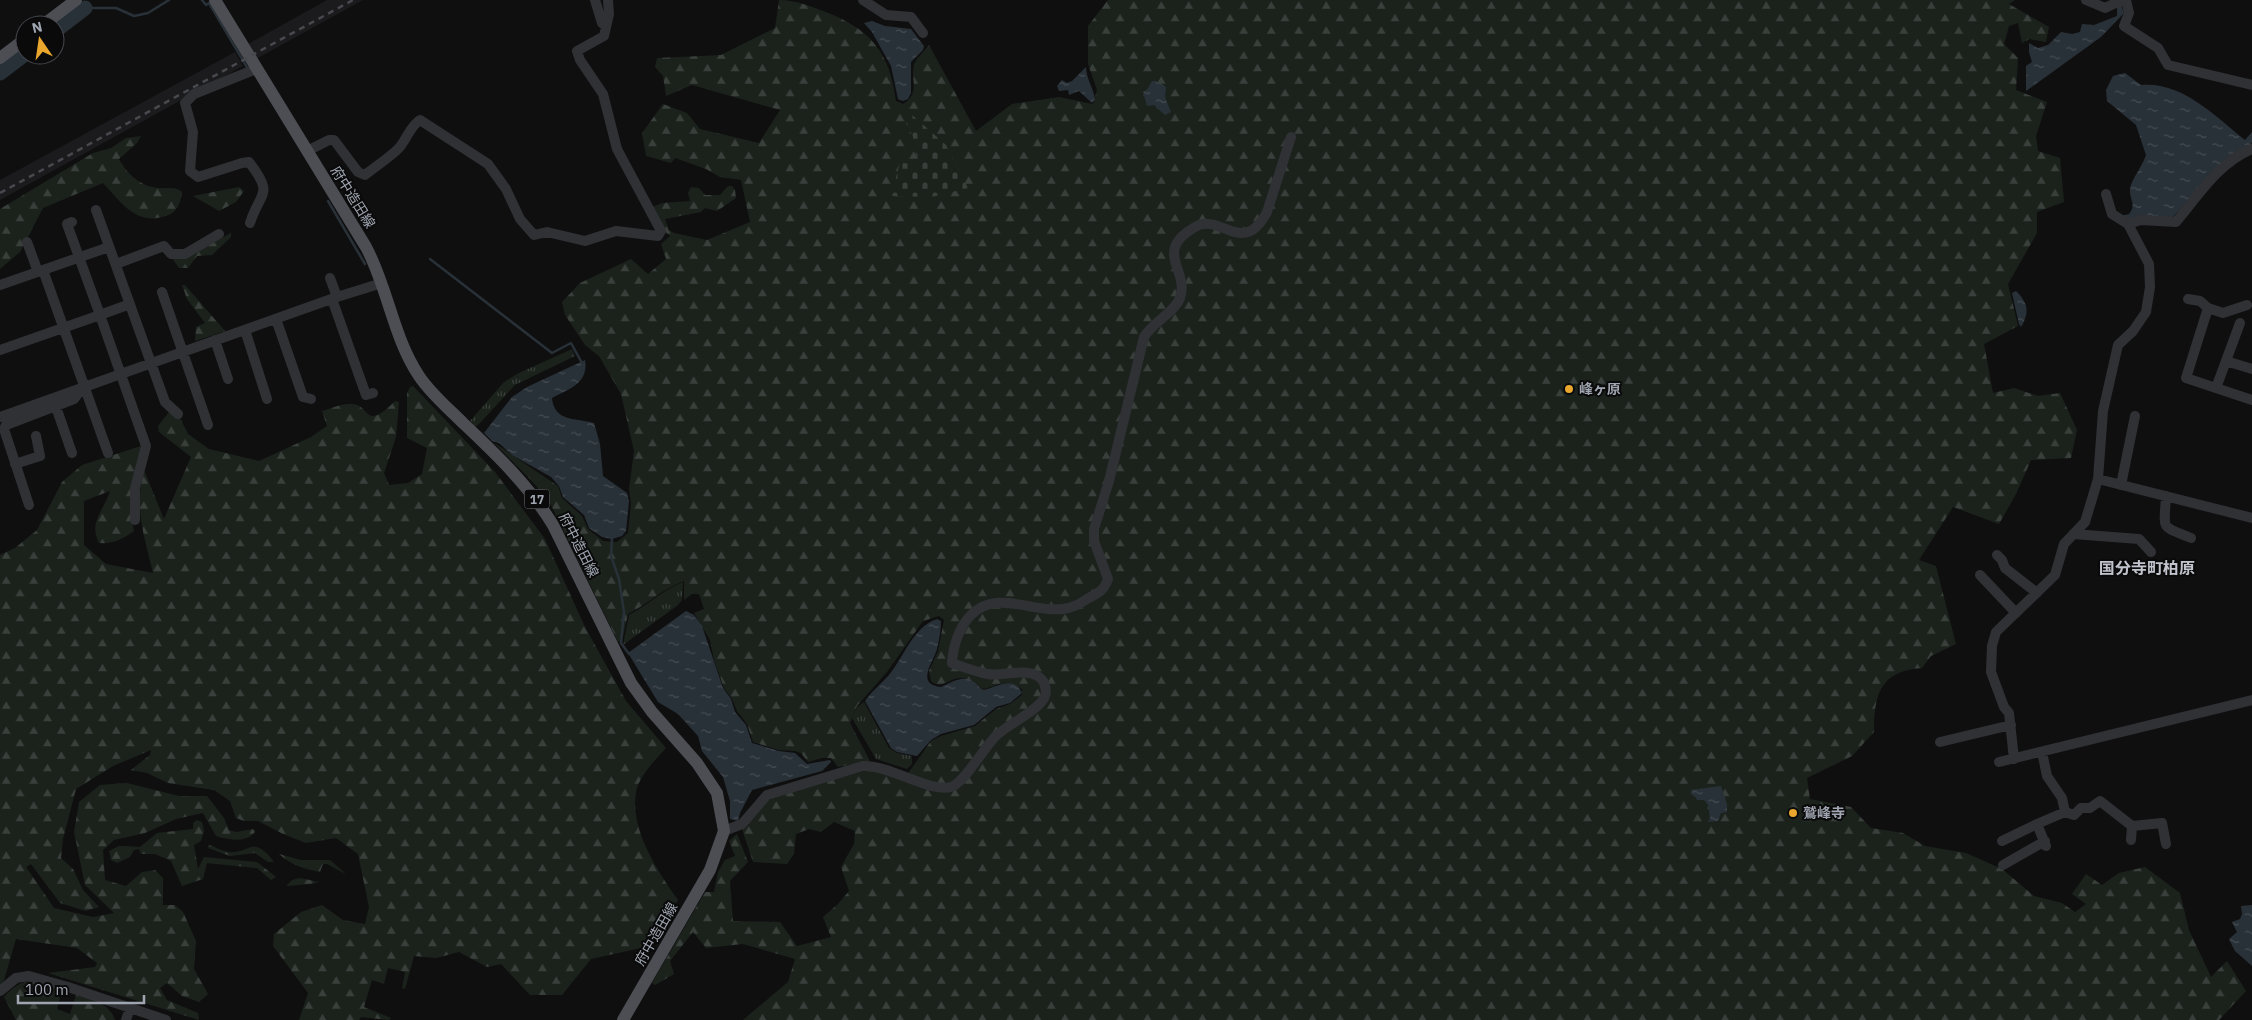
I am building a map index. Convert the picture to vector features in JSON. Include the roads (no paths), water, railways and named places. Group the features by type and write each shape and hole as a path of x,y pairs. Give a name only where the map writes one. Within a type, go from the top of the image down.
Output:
{"main road":[{"path":"56,15 76,0"},
{"name":"府中造田線","path":"215,0 361,238 374,262 403,347 420,378 516,474 538,501 553,526 631,683 652,712 697,763 717,793 724,831 710,870 623,1020"},
{"path":"0,58 15,47"}],"street":[{"path":"595,0 602,23 606,26"},
{"path":"307,152 329,140 334,140 358,172 365,175 401,146 420,120 488,164 506,189 520,219 534,235 548,232 585,241 616,231 658,236 661,232 653,213 617,149 603,94 580,60 577,51 604,36 609,14 608,0"},
{"path":"863,0 886,15 911,16 923,33"},
{"path":"2086,0 2105,8 2122,0"},
{"path":"2126,0 2129,13 2124,26 2158,48 2168,65 2252,85"},
{"path":"250,223 253,210 263,197 264,190 258,173 249,162 198,176 190,171 193,132 185,103 194,94 256,69"},
{"path":"724,831 742,824 767,795 863,766 886,768 941,788 952,787 965,777 976,758 998,734 1040,703 1046,695 1043,680 1025,673 989,674 952,663 953,648 965,621 980,606 997,602 1062,609 1076,606 1104,589 1108,579 1094,541 1094,528 1109,481 1144,337 1149,328 1171,309 1181,296 1182,288 1174,256 1174,247 1179,239 1196,226 1207,224 1219,226 1232,233 1240,234 1261,223 1267,212 1291,138"},
{"path":"2128,224 2141,220 2176,222 2205,187 2235,156 2252,149"},
{"path":"2014,758 2009,713 2004,707 1991,672 1992,646 1996,632 2056,575 2064,544 2086,522 2098,479 2103,411 2118,345 2133,331 2146,312 2150,287 2149,264 2128,224 2112,214 2106,194"},
{"path":"96,210 165,402 178,414"},
{"path":"72,222 67,224 146,446 135,488 135,520"},
{"path":"116,264 164,246 171,254 185,254 219,234"},
{"path":"27,242 64,328 108,453"},
{"path":"0,285 109,247"},
{"path":"330,278 366,395 373,393"},
{"path":"0,417 151,362 382,283"},
{"path":"162,292 208,424"},
{"path":"2188,298 2200,301 2208,308 2223,313 2247,306"},
{"path":"0,350 130,304"},
{"path":"2208,308 2186,378 2252,400"},
{"path":"276,319 303,397 311,399"},
{"path":"2216,388 2240,323"},
{"path":"245,330 267,399"},
{"path":"215,340 228,379"},
{"path":"2226,361 2252,369"},
{"path":"29,505 4,429 6,426 74,399 84,386"},
{"path":"56,407 72,452"},
{"path":"2121,485 2135,416"},
{"path":"15,464 40,456 36,436"},
{"path":"2098,479 2252,518"},
{"path":"2166,496 2164,524 2169,531 2191,538"},
{"path":"2073,534 2139,539 2151,552"},
{"path":"1997,555 2006,568 2037,593"},
{"path":"1980,575 2016,613"},
{"path":"1999,762 2252,700"},
{"path":"1940,742 2011,725"},
{"path":"2042,752 2047,776 2062,798 2065,812"},
{"path":"2002,841 2065,812 2074,815 2081,808 2090,808 2100,801 2132,826 2162,823 2166,844"},
{"path":"2003,865 2046,843 2037,824"},
{"path":"2130,840 2132,826"},
{"path":"0,992 16,978 29,976 166,1020"},
{"path":"126,1020 130,1008"}],"water":[{"path":"2117,5 2121,5 2124,13 2101,37 2026,91 2026,66 2032,62 2029,43 2038,48 2048,45 2061,32 2072,34 2080,32 2082,24 2094,25 2117,16"},
{"path":"872,21 885,26 911,29 924,46 923,50 911,62 911,93 908,99 903,101 898,99 891,66 872,32 864,23"},
{"path":"1086,67 1095,99 1092,103 1079,91 1069,95 1068,90 1059,91 1057,86 1062,80 1067,83 1072,81"},
{"path":"2125,73 2141,85 2156,85 2184,94 2210,111 2245,140 2252,132 2250,146 2233,154 2171,219 2129,220 2122,216 2129,214 2131,211 2133,205 2130,188 2146,155 2136,125 2107,101 2106,90 2113,76"},
{"path":"1152,81 1156,81 1166,87 1165,97 1171,112 1165,115 1154,105 1147,106 1143,92 1147,90"},
{"path":"2016,291 2023,300 2027,312 2021,327 2012,293"},
{"path":"585,360 584,374 581,380 571,388 552,398 554,406 561,415 567,418 594,423 600,444 603,476 627,493 629,501 626,531 622,536 612,539 602,537 589,528 584,515 563,497 559,486 551,477 512,455 484,433 512,397 527,387"},
{"path":"686,611 694,615 702,626 723,688 731,699 735,712 746,725 752,743 779,751 795,753 807,764 830,760 831,762 822,771 752,790 738,821 730,819 730,801 723,777 702,751 698,736 678,714 658,702 628,653"},
{"path":"937,619 941,621 940,632 937,649 928,672 929,682 941,687 957,680 966,679 974,682 984,690 1010,683 1019,688 1022,693 1010,703 996,707 974,725 941,734 931,740 917,756 897,752 891,748 865,701 889,675 915,635"},
{"path":"1721,786 1727,804 1727,812 1721,813 1718,821 1707,822 1710,819 1708,805 1704,800 1697,800 1691,794 1691,790"},
{"path":"2252,905 2252,966 2235,951 2229,939 2237,932 2232,922 2240,919 2242,914 2241,906"}],"waterway":[{"path":"85,8 116,8 134,16 148,13 169,0"},
{"path":"202,0 206,5 209,3 248,69"},
{"path":"65,23 85,8"},
{"path":"0,73 15,62"},
{"path":"328,201 365,264"},
{"path":"430,259 552,353 571,343 582,363"},
{"path":"612,537 611,556 619,579 624,612 621,643 629,654"}],"railway":[{"path":"0,193 353,0"}],"place":[{"name":"峰ヶ原","path":"1569,389"},
{"name":"鷲峰寺","path":"1793,813"}],"district":[{"name":"国分寺町柏原","path":"2147,568"}]}
